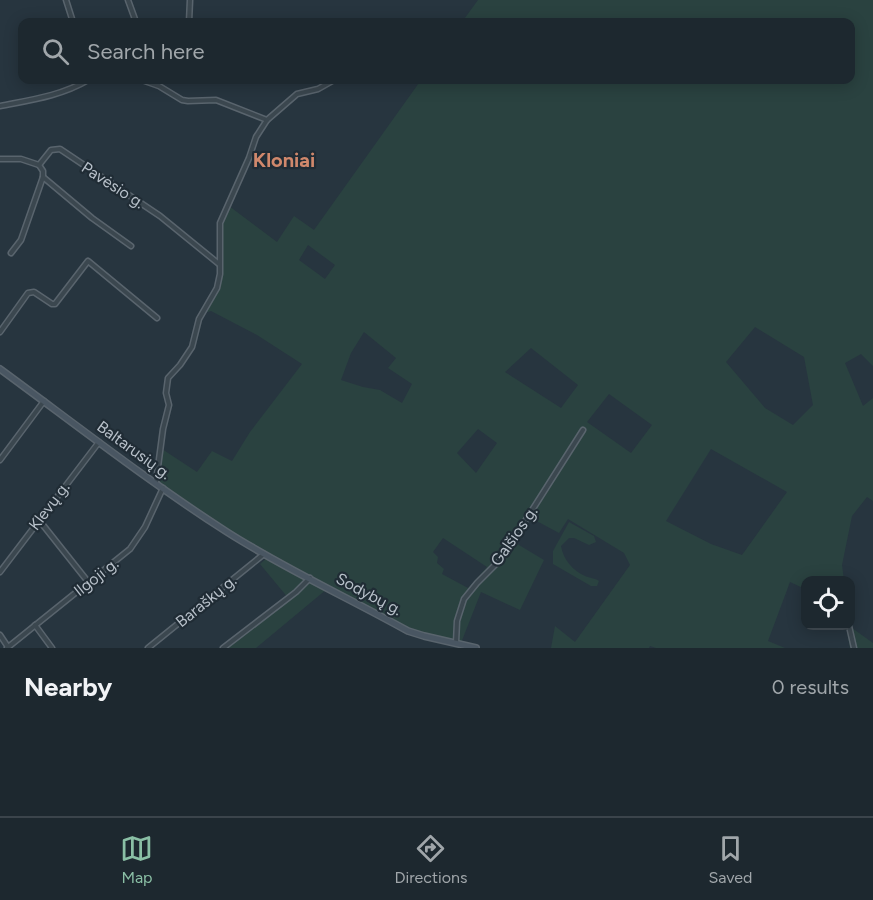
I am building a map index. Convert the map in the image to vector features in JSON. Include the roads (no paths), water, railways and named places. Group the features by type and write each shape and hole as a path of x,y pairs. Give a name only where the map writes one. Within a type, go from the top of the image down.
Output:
{"main road":[{"name":"Baltarusių g.","path":"0,369 99,442 227,532 254,548"},
{"name":"Sodybų g.","path":"254,548 408,631 476,648"}],"street":[{"path":"66,0 72,18"},
{"path":"128,0 135,18"},
{"path":"189,18 190,0"},
{"path":"0,106 44,97 79,84"},
{"path":"153,84 182,100 216,100 267,120"},
{"path":"156,482 169,405 166,393 168,378 192,346 199,319 217,288 222,217 256,137 267,120 297,94 318,89 327,84"},
{"name":"Pavėsio g.","path":"39,165 51,150 60,149 160,216 220,265"},
{"path":"0,159 21,159 39,165 43,171 43,177 21,240 11,252"},
{"path":"43,177 130,246"},
{"path":"0,332 28,293 33,292 55,304 88,261 158,318"},
{"path":"0,460 44,401"},
{"name":"Galšios g.","path":"456,644 457,621 464,599 501,559 584,430"},
{"name":"Klevų g.","path":"0,572 99,442"},
{"name":"Ilgoji g.","path":"7,647 117,561 134,544 152,514 163,487"},
{"path":"39,520 89,583"},
{"name":"Baraškų g.","path":"148,648 264,554"},
{"path":"223,648 296,592 310,578"},
{"path":"35,625 52,648"},
{"path":"850,630 854,648"},
{"path":"0,635 7,647"}],"district":[{"name":"Kloniai","path":"284,160"}]}
